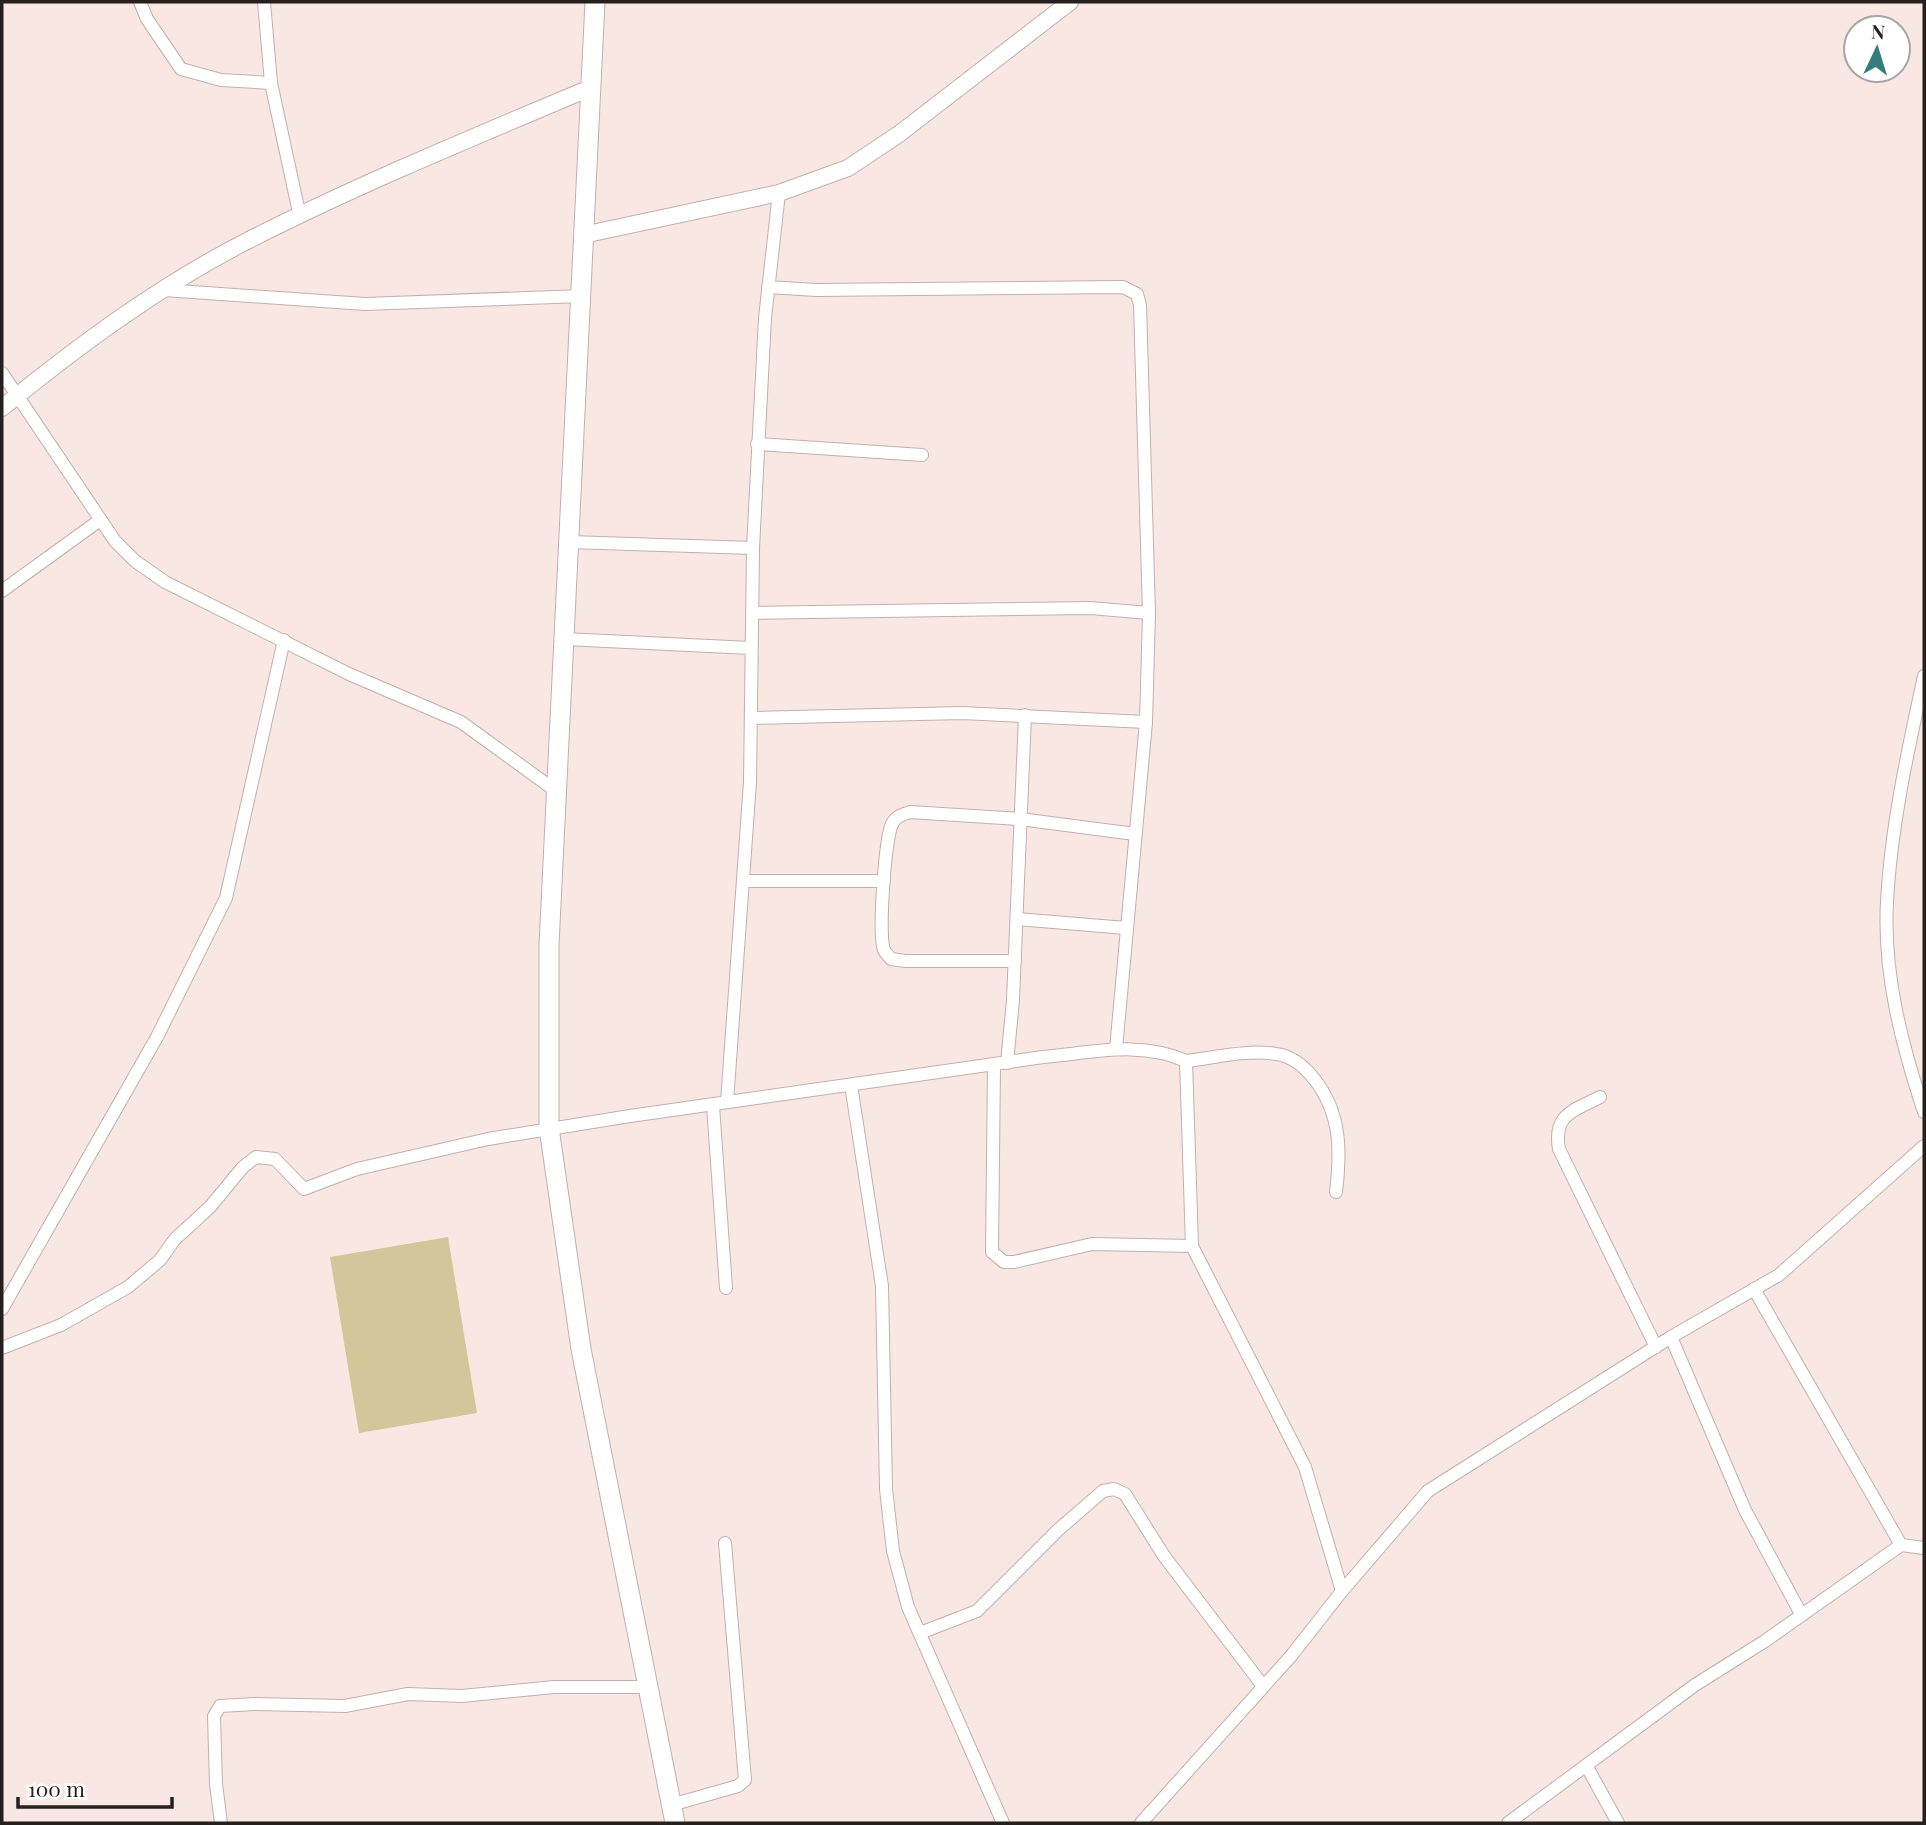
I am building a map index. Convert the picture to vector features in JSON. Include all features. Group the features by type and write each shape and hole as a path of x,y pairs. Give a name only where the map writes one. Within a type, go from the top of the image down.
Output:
{"main road":[{"path":"595,2 547,1005 549,1128 569,1285 673,1814"}],"street":[{"path":"140,2 147,19 181,69 221,80 271,83"},
{"path":"264,2 271,83 300,217"},
{"path":"583,235 779,193 848,168 874,153 1070,2"},
{"path":"2,408 66,356 164,290 248,240 590,88"},
{"path":"727,1102 745,881 752,718 750,648 757,444 768,287 779,193"},
{"path":"768,287 816,290 1123,287 1137,294 1140,305 1149,613 1146,722 1116,1049"},
{"path":"164,290 365,304 581,296"},
{"path":"2,373 100,520 115,541 135,561 165,582 349,674 461,722 556,791"},
{"path":"757,444 922,454"},
{"path":"2,591 100,520"},
{"path":"569,542 753,548"},
{"path":"753,613 1090,608 1149,613"},
{"path":"565,639 750,648"},
{"path":"2,1309 157,1037 221,908 284,640"},
{"path":"1924,676 1902,781 1887,904 1891,985 1905,1054 1924,1112"},
{"path":"752,718 911,712 1146,722"},
{"path":"1007,1063 1015,961 1025,716"},
{"path":"1015,961 891,959 884,950 884,881 891,826 898,816 910,812 1020,819 1135,834"},
{"path":"745,881 884,881"},
{"path":"1017,919 1126,928"},
{"path":"2,1348 61,1325 128,1287 160,1260 175,1239 210,1207 256,1157 275,1159 304,1189 357,1169 549,1128 1116,1049 1160,1051 1186,1061 1276,1054 1293,1059 1306,1069 1326,1095 1336,1117 1339,1160 1336,1192"},
{"path":"1186,1061 1192,1246 1305,1467 1342,1591"},
{"path":"994,1065 992,1252 996,1258 1014,1262 1092,1244 1192,1246"},
{"path":"851,1085 882,1286 886,1489 893,1551 908,1607 1003,1823"},
{"path":"1600,1097 1563,1116 1556,1132 1559,1149 1656,1347"},
{"path":"713,1106 726,1288"},
{"path":"1141,1823 1263,1686 1428,1491 1671,1337 1779,1275 1924,1146"},
{"path":"1754,1289 1900,1545"},
{"path":"1671,1337 1745,1510 1801,1614"},
{"path":"920,1633 977,1611 1058,1530 1103,1491 1114,1489 1125,1494 1164,1556 1263,1686"},
{"path":"673,1814 746,1780 725,1543"},
{"path":"1508,1823 1695,1685 1900,1545 1924,1548"},
{"path":"221,1823 214,1716 220,1706 345,1706 408,1694 462,1696 554,1687 648,1686"},
{"path":"1587,1767 1618,1823"}],"shaded area":[{"path":"448,1237 477,1413 359,1433 330,1257"}]}
